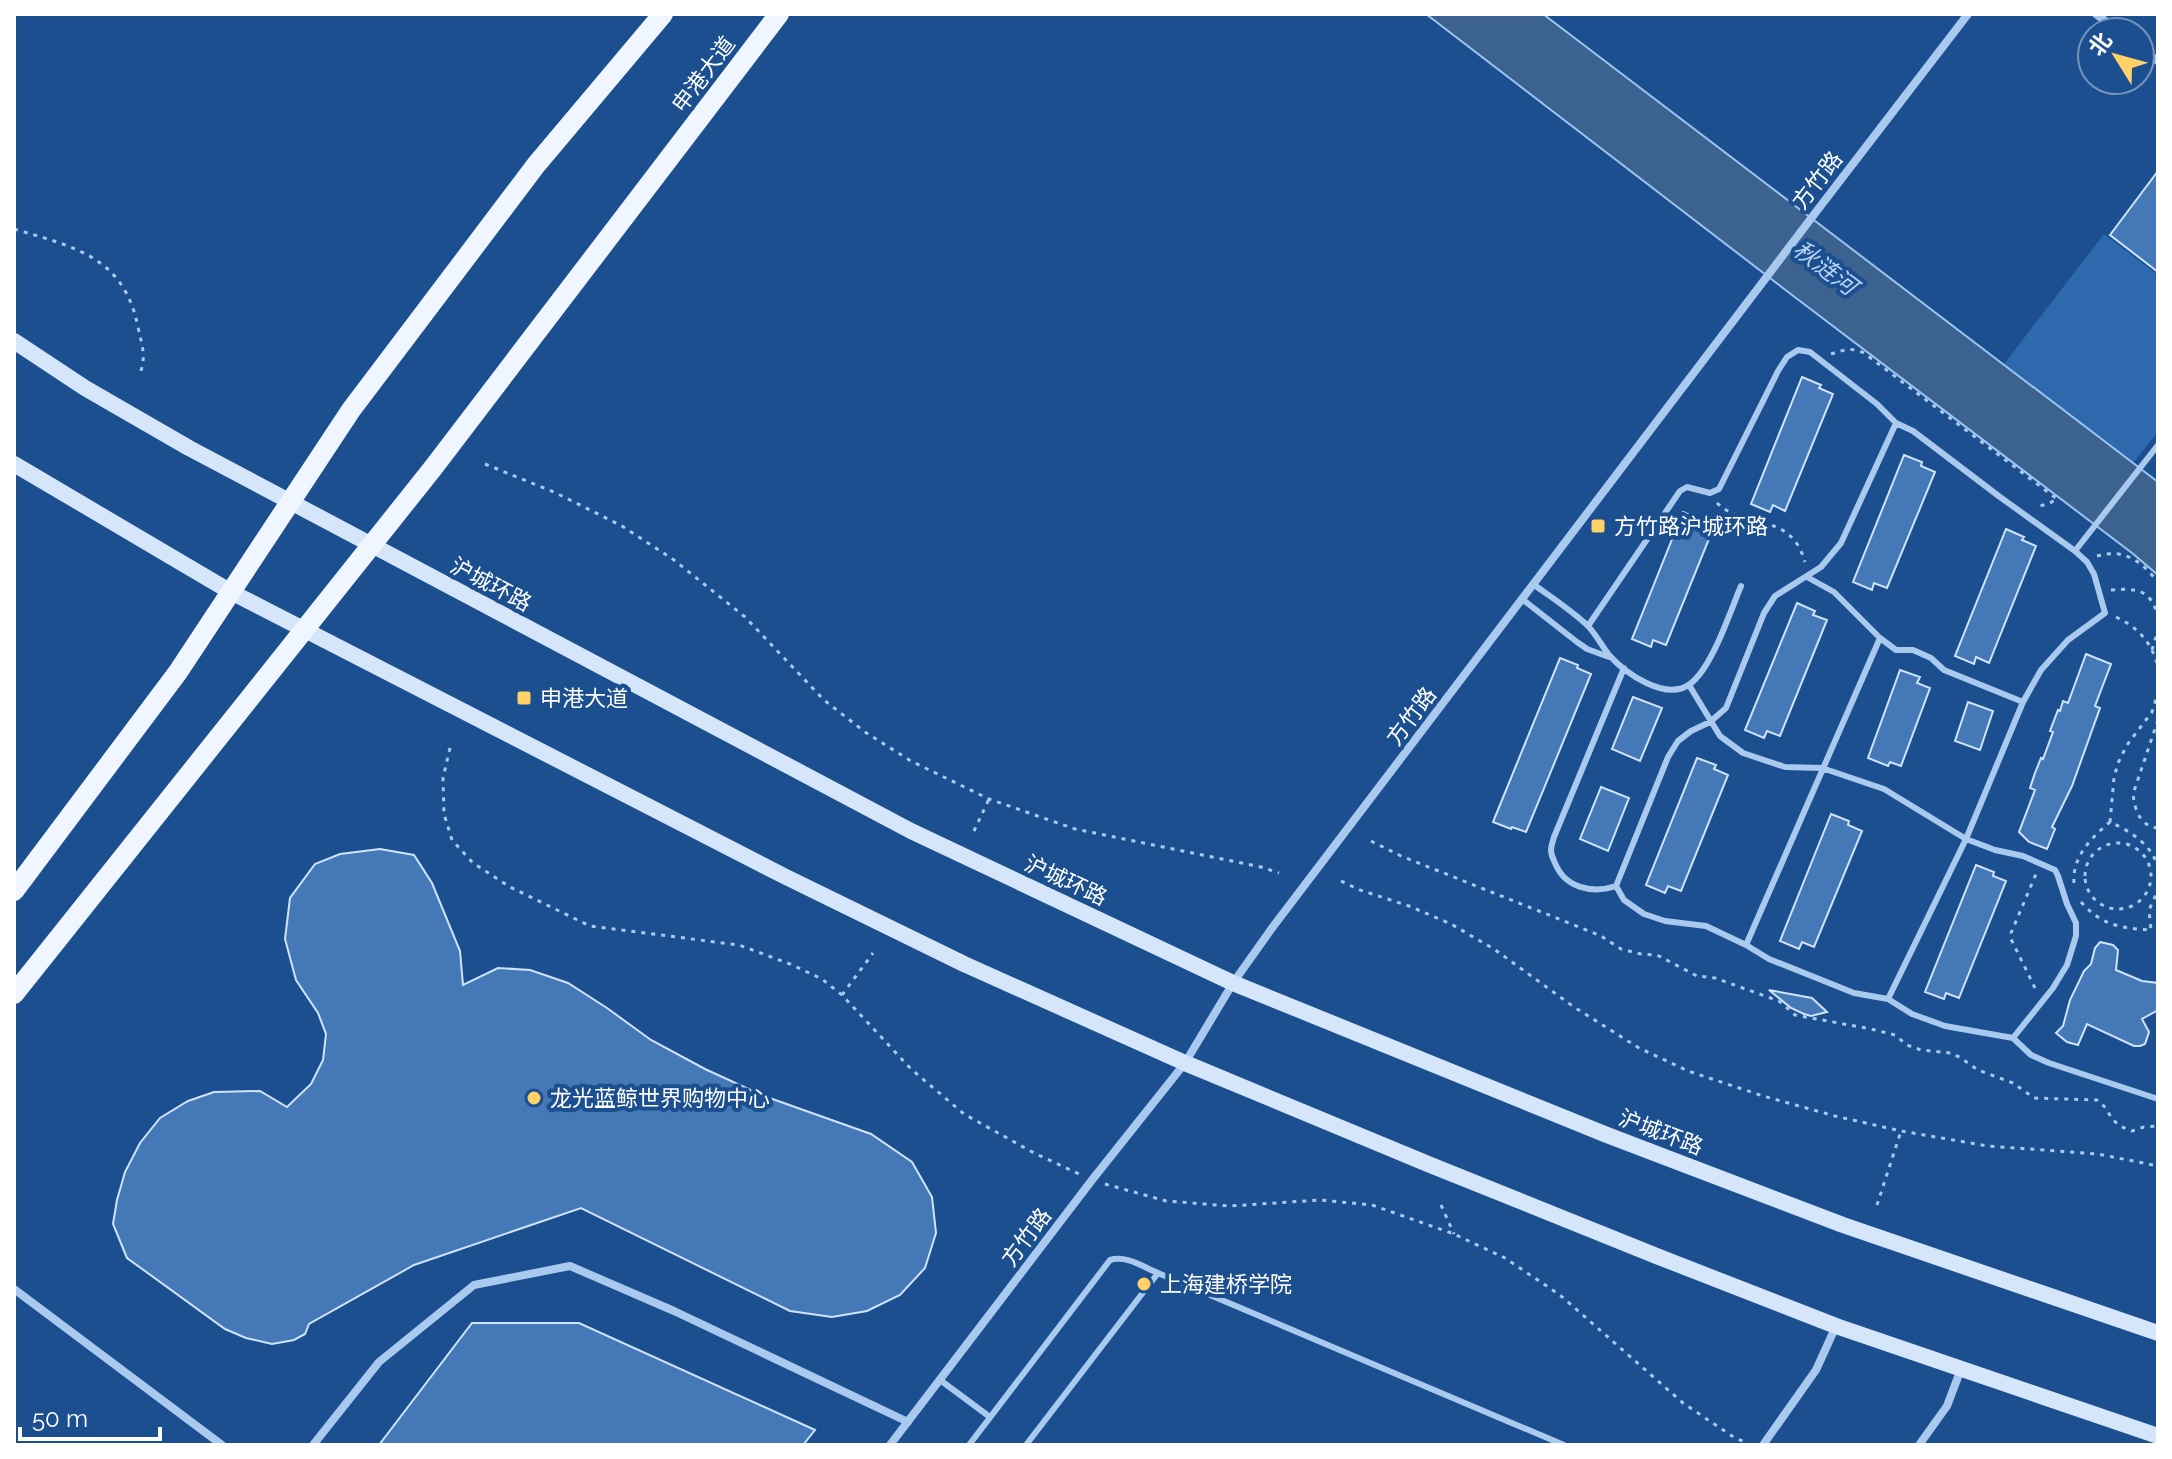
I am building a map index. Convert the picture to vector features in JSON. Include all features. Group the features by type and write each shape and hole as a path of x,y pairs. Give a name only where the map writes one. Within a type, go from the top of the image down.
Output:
{"main road":[{"path":"14,891 178,672 351,410 536,165 663,14"},
{"name":"申港大道","path":"14,994 433,468 779,14"},
{"name":"沪城环路","path":"14,341 85,388 150,425 911,831 1233,983 1607,1135 1843,1225 2158,1333"},
{"path":"14,464 231,592 799,884 964,964 1185,1063 1428,1164 1836,1326 2158,1436"}],"street":[{"name":"方竹路","path":"890,1445 1185,1063 1233,983 1272,928 1968,14"},
{"path":"313,1445 379,1362 474,1285 570,1266 674,1311 908,1422"},
{"path":"14,1289 222,1445"},
{"path":"1763,1445 1816,1370 1836,1326"},
{"path":"1919,1445 1947,1406 1962,1368"}],"lane":[{"path":"1588,626 1680,491 1687,487 1710,493 1719,489 1778,371 1787,357 1798,350 1810,352 1821,360 1896,423 1913,431 2087,562 2094,574 2105,613 2068,640 2041,670 2023,702 1966,839 1888,999"},
{"path":"1616,886 1668,757 1678,741 1710,722 1726,708 1764,613 1775,596 1821,567 1841,543 1896,423"},
{"path":"2075,551 2158,445"},
{"path":"1807,577 1834,592 1896,650 1913,650 1931,658 1944,670 2023,702"},
{"path":"1533,584 1588,626 1612,658 1624,668 1650,685 1674,690 1689,685 1704,668 1741,586"},
{"path":"1522,599 1587,649 1612,658"},
{"path":"1746,945 1880,638"},
{"path":"1616,886 1592,890 1579,887 1557,869 1550,853 1624,668"},
{"path":"1689,685 1720,736 1743,753 1785,767 1822,768 1884,789 1966,839 2023,856 2055,870 2076,923 2076,936 2067,965 2013,1038"},
{"path":"1616,886 1624,900 1644,914 1665,921 1706,926 1769,959 1854,993 1888,999 1912,1014 1945,1026 2013,1038 2031,1055 2049,1063 2158,1099"},
{"path":"969,1445 1110,1260 1118,1258 1564,1445"},
{"path":"1026,1445 1158,1273"},
{"path":"940,1380 990,1417"}],"path":[{"path":"14,229 84,252 105,266 123,285 136,318 145,361 139,376"},
{"path":"1821,360 1844,350 1856,349 1864,353 2057,499 2032,508 2025,515"},
{"path":"485,464 554,492 622,526 674,560 745,617 824,700 865,732 911,761 989,799 1075,829 1279,873"},
{"path":"1710,493 1724,509 1793,536 1800,546 1807,577"},
{"path":"2087,562 2097,555 2113,551 2125,554 2136,560 2158,582"},
{"path":"2099,591 2129,590 2145,594 2155,605 2158,617"},
{"path":"2105,613 2144,636 2158,666"},
{"path":"2152,650 2158,630"},
{"path":"2075,890 2073,874 2080,854 2110,822 2118,763 2127,745 2152,712 2158,692"},
{"path":"2158,720 2133,794 2139,819 2158,828"},
{"path":"450,748 443,778 444,814 452,840 473,863 510,887 590,926 739,945 822,979 842,995 911,1069 964,1114 1034,1153 1092,1180 1166,1201 1230,1206 1320,1200 1372,1205 1454,1234 1505,1258 1560,1295 1683,1403 1748,1444"},
{"path":"974,831 989,799"},
{"path":"2110,822 2127,830 2145,845 2157,861 2158,869"},
{"path":"1371,841 1401,856 1601,936 1621,949 1657,955 1697,976 1715,978 1779,1001 1795,1015 1871,1029 1895,1035 1907,1045 1921,1050 1951,1053 1978,1070 2013,1083 2034,1098 2097,1100 2112,1119 2132,1131 2158,1126"},
{"path":"2121,843 2131,846 2147,860 2151,881 2147,892 2131,907 2120,910 2109,908 2091,896 2086,885 2087,864 2100,848 2121,843"},
{"path":"2147,860 2153,856"},
{"path":"2040,863 2011,939 2042,1002"},
{"path":"1341,881 1451,924 1494,949 1574,1007 1639,1048 1688,1071 1777,1100 1901,1131 1988,1146 2098,1154 2158,1166"},
{"path":"2151,930 2149,910 2158,890"},
{"path":"2081,903 2098,917 2118,927 2158,933"},
{"path":"842,995 873,953"},
{"path":"1877,1205 1901,1131"},
{"path":"1441,1205 1454,1234"}],"shaded area":[{"path":"2104,234 2158,275 2158,432 2133,463 2004,364"}],"water":[{"name":"秋涟河","path":"1426,14 1543,14 2158,482 2158,575 2132,553"}],"building":[{"path":"2158,171 2158,272 2110,235"},
{"path":"1802,377 1833,394 1785,511 1773,505 1770,512 1751,504"},
{"path":"1904,455 1922,462 1921,466 1935,472 1887,588 1874,583 1872,590 1853,582"},
{"path":"1683,512 1713,529 1666,645 1653,640 1651,647 1632,639"},
{"path":"2006,529 2036,546 1989,663 1976,657 1974,664 1955,656"},
{"path":"1797,603 1815,611 1813,615 1827,620 1780,736 1767,731 1764,738 1745,730"},
{"path":"2086,654 2111,664 2095,706 2100,708 2072,786 2052,827 2055,829 2047,849 2029,842 2019,832 2035,790 2030,788 2035,773 2053,732 2050,731 2063,701 2068,703"},
{"path":"1560,658 1591,674 1526,832 1511,829 1493,822"},
{"path":"1900,670 1920,677 1917,683 1930,688 1901,766 1890,762 1888,766 1868,758"},
{"path":"1633,697 1662,708 1640,761 1612,749"},
{"path":"1968,702 1993,711 1980,750 1955,741"},
{"path":"1697,758 1716,765 1714,769 1728,775 1681,891 1668,886 1665,893 1646,885"},
{"path":"1601,787 1629,798 1608,851 1580,839"},
{"path":"1831,814 1849,821 1848,825 1862,831 1814,947 1802,942 1799,949 1780,941"},
{"name":"龙光蓝鲸世界购物中心","path":"380,849 414,855 432,883 460,951 463,985 498,968 530,970 568,983 651,1040 705,1069 764,1096 871,1134 912,1162 932,1197 936,1233 925,1268 900,1295 867,1311 832,1317 790,1311 581,1208 414,1265 309,1324 305,1334 294,1340 272,1344 225,1329 127,1258 113,1224 117,1200 125,1172 140,1143 160,1118 188,1101 214,1092 260,1091 287,1107 311,1084 323,1060 326,1034 318,1013 296,980 285,939 290,898 315,864 340,854"},
{"path":"1976,865 2006,881 1959,998 1946,993 1944,999 1925,992"},
{"path":"2100,942 2113,945 2118,950 2116,970 2142,981 2158,983 2158,1010 2142,1019 2149,1032 2145,1044 2134,1046 2087,1024 2078,1045 2067,1042 2056,1033 2063,1026 2070,1000"},
{"path":"1769,990 1812,998 1827,1012 1811,1016 1804,1014 1791,1008"},
{"path":"472,1323 579,1323 815,1430 803,1445 379,1445"}],"place":[{"name":"方竹路沪城环路","path":"1598,526"},
{"name":"申港大道","path":"524,698"},
{"name":"龙光蓝鲸世界购物中心","path":"534,1098"},
{"name":"上海建桥学院","path":"1144,1284"}]}
